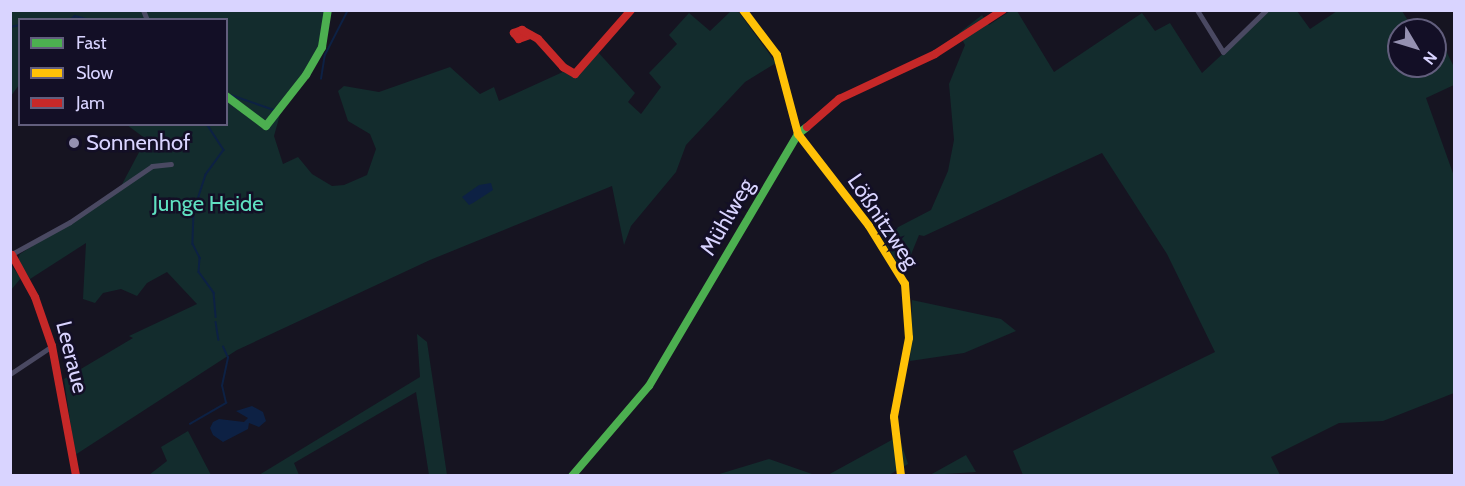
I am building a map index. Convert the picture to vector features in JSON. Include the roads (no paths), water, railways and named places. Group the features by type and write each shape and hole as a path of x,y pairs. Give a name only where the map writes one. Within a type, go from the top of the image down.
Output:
{"street":[{"path":"228,98 266,126 306,75 322,47 328,10"},
{"path":"530,35 563,67 575,74 631,10"},
{"name":"Lößnitzweg","path":"743,10 777,56 798,134 869,226 905,284 909,338 894,417 901,476"},
{"name":"Mühlweg","path":"572,476 650,386 798,134 838,99 966,36 1003,10"},
{"path":"1197,10 1223,52 1266,10"},
{"path":"11,255 70,222 152,165 171,164"},
{"name":"Leeraue","path":"11,255 35,297 62,379 76,476"},
{"path":"10,374 52,346"}],"water":[{"path":"491,183 493,190 469,205 462,197 479,185"},
{"path":"252,406 263,412 266,421 259,427 249,423 248,429 223,442 213,435 210,428 213,422 219,419 244,422 248,418 236,411"}],"waterway":[{"path":"321,79 325,55 348,10"},
{"path":"72,18 75,16 82,18"},
{"path":"10,27 18,25"},
{"path":"231,95 274,110"},
{"path":"208,126 224,150 206,175 194,212 193,244 200,258 199,272 214,293 216,317"},
{"path":"216,322 219,340"},
{"path":"190,424 226,403 222,386 228,358 223,347"}],"place":[{"name":"Sonnenhof","path":"74,143"}],"park label":[{"name":"Junge Heide","path":"208,204"}]}
